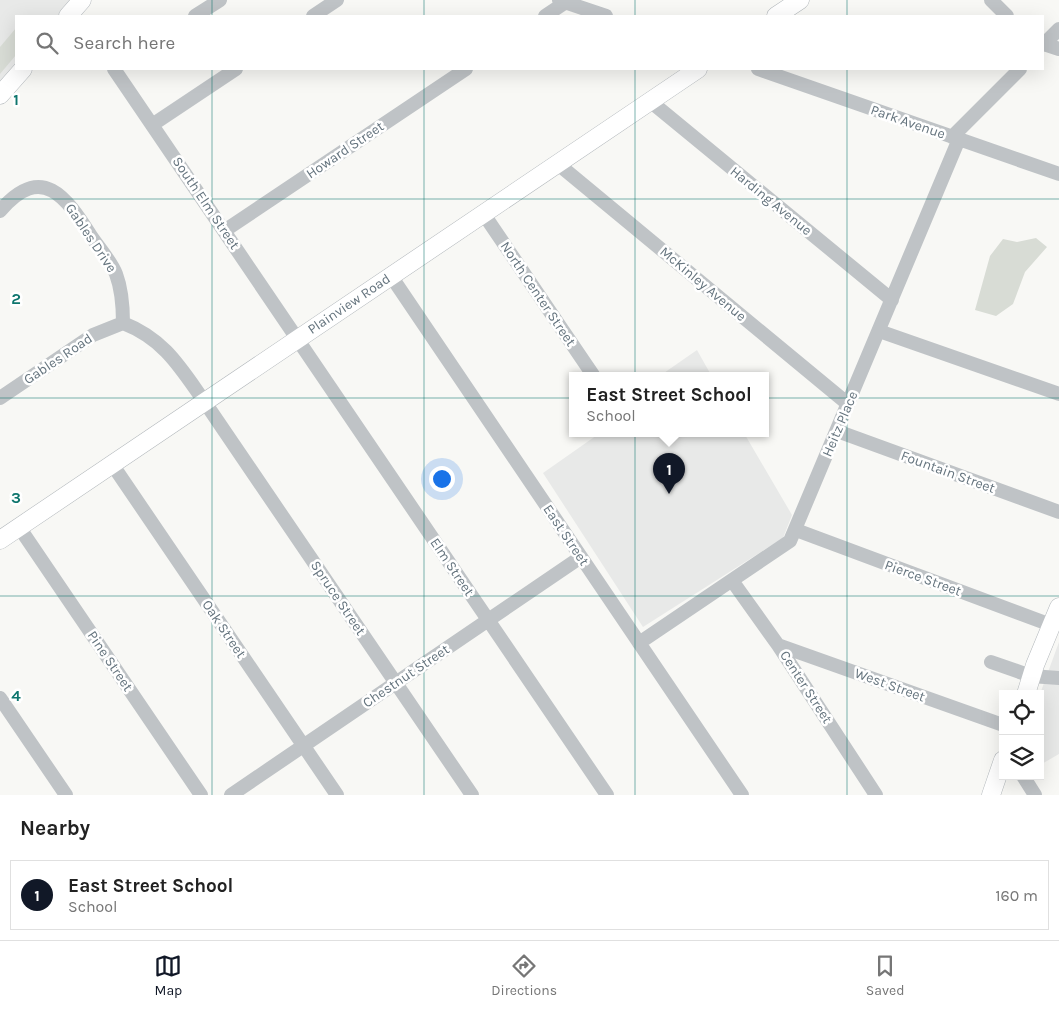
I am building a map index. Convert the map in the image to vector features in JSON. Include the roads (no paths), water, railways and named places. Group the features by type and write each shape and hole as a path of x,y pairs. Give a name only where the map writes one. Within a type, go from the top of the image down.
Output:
{"main road":[{"path":"778,15 800,0"},
{"path":"0,95 22,70"},
{"name":"Plainview Road","path":"0,540 697,70"},
{"path":"1027,690 1059,607"},
{"path":"991,795 999,772"}],"street":[{"path":"197,15 220,0"},
{"path":"314,15 337,0"},
{"path":"992,0 1006,15"},
{"path":"546,15 562,1 603,15"},
{"path":"1044,44 1059,29"},
{"path":"1044,45 1059,49"},
{"name":"South Elm Street","path":"115,70 297,338"},
{"path":"152,125 234,70"},
{"name":"Howard Street","path":"224,230 464,70"},
{"name":"Park Avenue","path":"761,70 1059,174"},
{"name":"Heitz Place","path":"639,643 733,582 790,541 892,300 955,138 1019,70"},
{"name":"Harding Avenue","path":"650,102 892,300"},
{"name":"McKinley Avenue","path":"558,164 848,404"},
{"name":"Gables Drive","path":"0,211 9,200 24,190 36,187 49,189 64,198 116,272 122,292 123,323"},
{"name":"North Center Street","path":"483,213 591,372"},
{"name":"East Street","path":"391,276 742,795"},
{"path":"123,323 146,333 159,342 177,363 204,402"},
{"name":"Gables Road","path":"0,398 94,335 123,323"},
{"path":"879,331 1059,394"},
{"name":"Elm Street","path":"297,338 607,795"},
{"name":"Spruce Street","path":"204,402 472,795"},
{"name":"Fountain Street","path":"837,431 1059,512"},
{"name":"Oak Street","path":"112,464 337,795"},
{"name":"Pine Street","path":"19,527 201,795"},
{"name":"Pierce Street","path":"796,530 1051,625"},
{"name":"Chestnut Street","path":"231,795 581,557"},
{"name":"Center Street","path":"733,582 778,645 876,795"},
{"name":"West Street","path":"778,645 999,724"},
{"path":"991,662 1031,676 1059,678"},
{"path":"0,698 66,795"},
{"path":"1025,780 1035,795"}],"place":[{"name":"East Street School","path":"669,494"}]}
